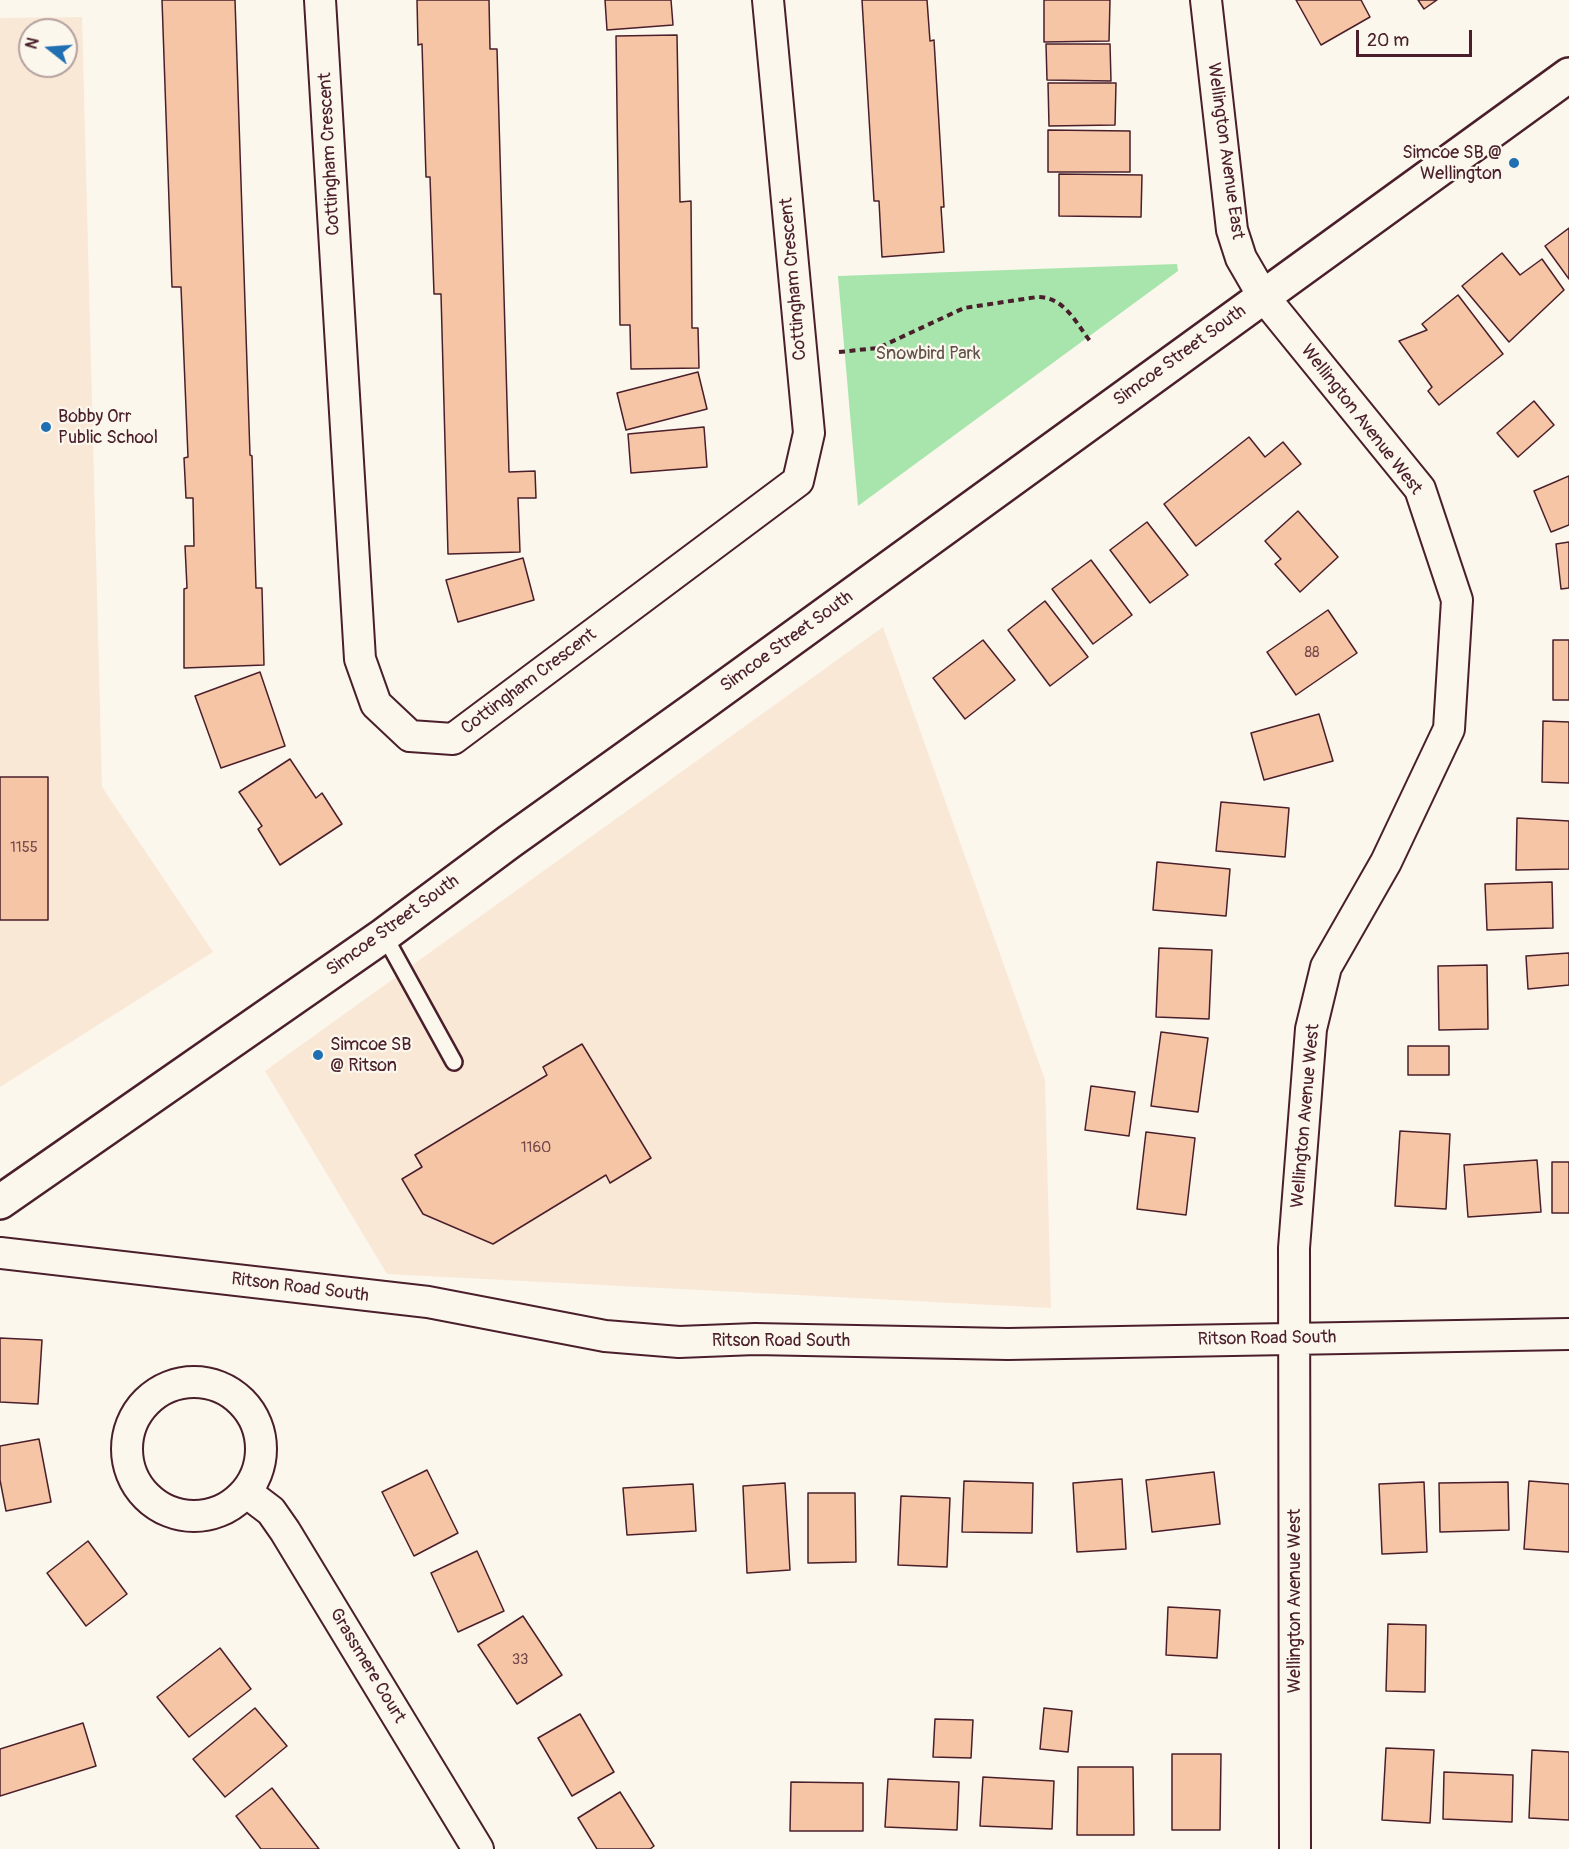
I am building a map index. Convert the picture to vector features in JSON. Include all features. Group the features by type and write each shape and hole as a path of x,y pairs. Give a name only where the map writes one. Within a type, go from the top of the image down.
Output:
{"street":[{"name":"Cottingham Crescent","path":"320,0 360,659 376,704 410,736 453,739 798,482 809,433 768,0"},
{"name":"Wellington Avenue East","path":"1206,0 1232,230 1241,258 1263,297"},
{"name":"Simcoe Street South","path":"0,1202 384,935 509,842 1569,75"},
{"name":"Wellington Avenue West","path":"1263,297 1420,489 1457,600 1449,729 1386,862 1326,967 1311,1029 1294,1248 1295,1849"},
{"name":"Ritson Road South","path":"0,1253 428,1302 605,1336 680,1342 755,1339 1008,1344 1569,1334"},
{"path":"187,1381 209,1382 231,1391 247,1407 258,1427 262,1450 258,1472 246,1492 230,1506 209,1515 188,1516 166,1511 148,1499 135,1482 127,1461 126,1439 133,1418 146,1400 165,1387 187,1381"},
{"name":"Grassmere Court","path":"246,1492 271,1511 285,1531 478,1849"}],"lane":[{"path":"384,935 454,1062"}],"path":[{"path":"839,352 878,348 964,308 1037,297 1049,297 1059,302 1090,341"}],"shaded area":[{"name":"Bobby Orr Public School","path":"82,17 102,787 213,952 0,1087 0,18"},
{"path":"883,627 1045,1080 1051,1308 387,1274 265,1071"}],"green space":[{"name":"Snowbird Park","path":"1177,264 1178,271 858,506 838,276"}],"building":[{"path":"162,0 235,0 250,455 252,456 256,588 262,588 264,665 184,668 184,589 187,588 185,546 194,546 193,498 186,498 184,458 188,457 181,287 172,287"},
{"path":"417,0 489,0 490,49 497,49 509,472 535,471 536,498 518,498 520,552 448,554 441,294 434,294 430,177 426,177 422,44 418,45"},
{"path":"605,0 671,0 673,25 607,30"},
{"path":"862,0 927,0 930,41 934,40 944,207 941,207 944,252 882,257 879,201 874,201"},
{"path":"1044,0 1110,0 1109,41 1044,42"},
{"path":"1296,0 1361,0 1370,17 1321,45"},
{"path":"1418,0 1437,0 1424,9"},
{"path":"677,35 680,202 691,201 692,328 698,328 699,368 631,369 630,325 620,325 616,36"},
{"path":"1046,44 1110,44 1111,81 1047,80"},
{"path":"1048,83 1116,83 1115,125 1049,126"},
{"path":"1048,130 1130,131 1130,172 1048,172"},
{"path":"1059,174 1142,175 1141,217 1059,216"},
{"path":"1569,228 1569,279 1545,246"},
{"path":"1502,253 1520,275 1542,259 1564,290 1509,342 1462,286"},
{"path":"1458,295 1503,354 1439,405 1428,391 1432,387 1399,341 1427,330 1422,324"},
{"path":"698,372 707,409 626,430 617,393"},
{"path":"1534,401 1554,425 1518,457 1497,433"},
{"path":"704,427 707,467 631,473 628,434"},
{"path":"1249,437 1265,457 1283,442 1301,464 1196,546 1164,504"},
{"path":"1569,476 1569,525 1551,532 1534,491"},
{"path":"1298,511 1338,557 1300,592 1275,564 1281,559 1265,541"},
{"path":"1147,522 1188,575 1150,603 1110,550"},
{"path":"1569,542 1569,588 1561,589 1556,544"},
{"path":"523,558 534,600 458,622 446,580"},
{"path":"1091,560 1132,615 1093,644 1052,589"},
{"path":"1045,601 1088,657 1050,686 1008,630"},
{"path":"1328,610 1357,653 1296,695 1267,652"},
{"path":"983,640 1015,680 965,719 933,678"},
{"path":"1553,640 1569,640 1569,700 1553,700"},
{"path":"260,672 285,746 221,768 195,696"},
{"path":"1319,714 1333,761 1264,780 1251,733"},
{"path":"1543,721 1569,722 1569,783 1542,782"},
{"path":"290,759 316,798 322,793 342,824 280,865 258,829 262,826 239,792"},
{"path":"0,777 48,777 48,920 0,920"},
{"path":"1221,802 1289,808 1285,857 1216,851"},
{"path":"1517,818 1569,821 1569,869 1516,870"},
{"path":"1157,862 1230,869 1226,916 1153,910"},
{"path":"1552,882 1553,928 1487,930 1485,884"},
{"path":"1159,948 1212,950 1209,1019 1156,1017"},
{"path":"1569,953 1569,985 1528,989 1526,956"},
{"path":"1487,965 1488,1029 1439,1030 1438,966"},
{"path":"1161,1032 1208,1038 1198,1112 1151,1106"},
{"path":"582,1044 651,1158 610,1183 606,1175 493,1244 423,1214 402,1179 422,1167 415,1155 547,1075 543,1067"},
{"path":"1408,1046 1449,1046 1449,1075 1408,1075"},
{"path":"1091,1086 1135,1092 1129,1136 1085,1130"},
{"path":"1400,1131 1450,1134 1446,1209 1395,1206"},
{"path":"1146,1132 1195,1138 1186,1215 1137,1209"},
{"path":"1537,1160 1541,1212 1468,1217 1464,1165"},
{"path":"1552,1162 1569,1162 1569,1213 1552,1213"},
{"path":"0,1338 42,1340 38,1404 0,1402"},
{"path":"39,1439 51,1502 6,1511 0,1480 0,1446"},
{"path":"427,1470 458,1533 414,1556 382,1492"},
{"path":"1214,1472 1220,1524 1152,1532 1146,1480"},
{"path":"1122,1479 1126,1549 1077,1552 1073,1483"},
{"path":"964,1481 1033,1483 1032,1533 962,1532"},
{"path":"1529,1481 1569,1484 1569,1552 1524,1549"},
{"path":"1424,1482 1427,1552 1382,1554 1379,1484"},
{"path":"1508,1482 1509,1530 1440,1532 1439,1483"},
{"path":"785,1483 790,1570 747,1573 743,1486"},
{"path":"693,1484 696,1531 627,1535 623,1488"},
{"path":"808,1493 855,1493 856,1562 808,1563"},
{"path":"901,1496 950,1498 947,1567 898,1565"},
{"path":"88,1541 127,1594 86,1626 47,1573"},
{"path":"477,1551 504,1611 458,1632 431,1573"},
{"path":"1168,1607 1220,1610 1217,1658 1166,1655"},
{"path":"523,1616 562,1675 517,1704 478,1645"},
{"path":"1388,1624 1426,1625 1425,1692 1386,1691"},
{"path":"220,1648 251,1689 189,1737 157,1697"},
{"path":"255,1708 287,1746 225,1797 193,1759"},
{"path":"1044,1708 1072,1711 1068,1752 1040,1749"},
{"path":"580,1714 614,1772 572,1796 538,1738"},
{"path":"935,1719 973,1720 971,1758 933,1757"},
{"path":"83,1723 96,1766 0,1796 0,1749"},
{"path":"1386,1748 1434,1750 1430,1823 1382,1820"},
{"path":"1532,1750 1569,1752 1569,1820 1529,1818"},
{"path":"1172,1754 1221,1754 1220,1830 1172,1830"},
{"path":"1078,1767 1133,1767 1134,1835 1077,1835"},
{"path":"1444,1772 1513,1775 1512,1822 1443,1819"},
{"path":"983,1777 1054,1781 1052,1829 980,1826"},
{"path":"888,1779 959,1782 957,1830 885,1827"},
{"path":"791,1782 863,1783 863,1831 790,1831"},
{"path":"272,1788 319,1849 261,1849 236,1816"},
{"path":"620,1792 654,1846 650,1849 597,1849 578,1818"}],"place":[{"name":"Simcoe SB @ Wellington","path":"1514,163"},
{"name":"Bobby Orr Public School","path":"46,427"},
{"name":"Simcoe SB @ Ritson","path":"318,1055"}]}
